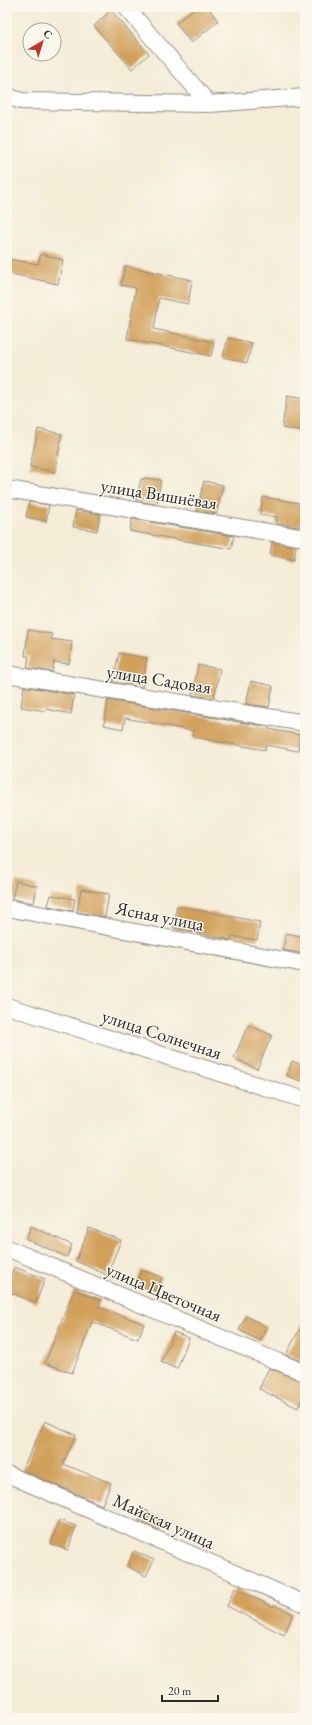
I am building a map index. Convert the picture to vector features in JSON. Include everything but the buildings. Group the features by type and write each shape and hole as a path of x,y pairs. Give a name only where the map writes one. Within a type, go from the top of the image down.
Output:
{"street":[{"path":"126,7 208,104"},
{"path":"7,96 21,101 208,104 305,97"},
{"name":"улица Вишнёвая","path":"7,489 305,538"},
{"name":"улица Садовая","path":"7,674 305,723"},
{"name":"Ясная улица","path":"7,908 305,964"},
{"name":"улица Солнечная","path":"7,1006 305,1100"},
{"name":"улица Цветочная","path":"7,1248 305,1372"},
{"name":"Майская улица","path":"7,1474 305,1604"}]}
